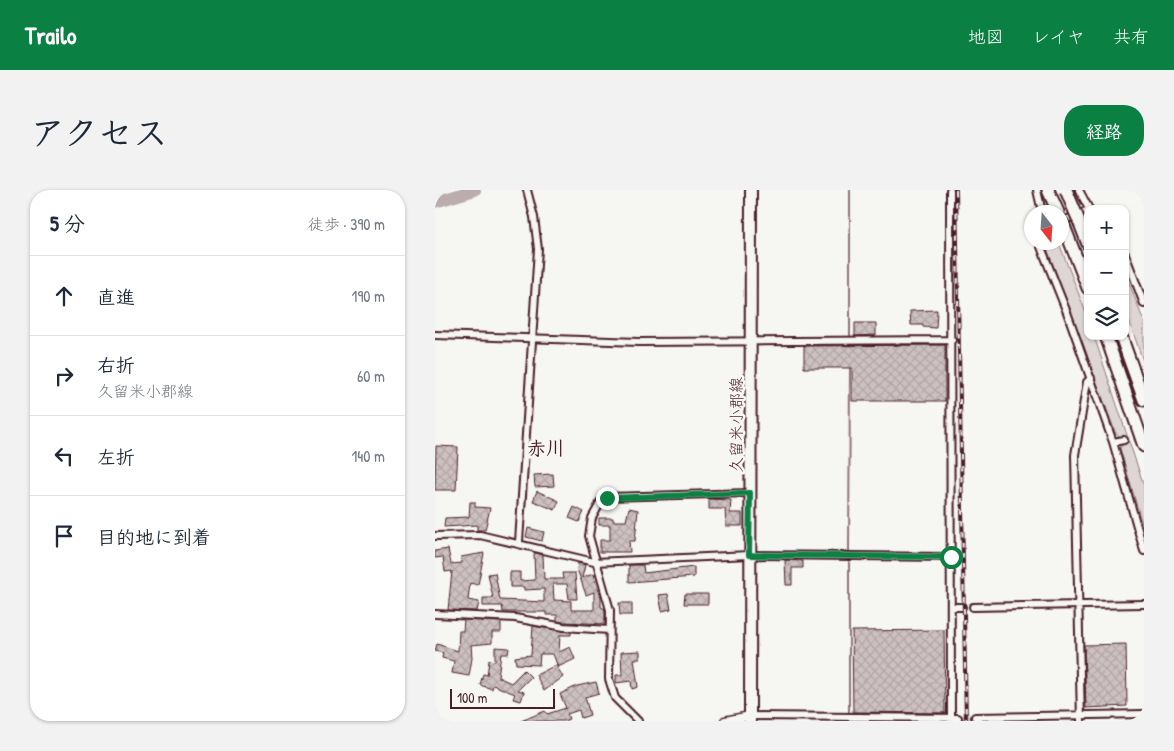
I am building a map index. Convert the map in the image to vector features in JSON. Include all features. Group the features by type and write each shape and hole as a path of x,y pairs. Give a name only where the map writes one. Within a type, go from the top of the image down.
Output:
{"highway":[{"path":"1048,190 1055,205"},
{"path":"1066,190 1084,234"},
{"path":"1069,240 1084,278"},
{"path":"1107,340 1144,446"},
{"path":"1122,340 1144,400"}],"main road":[{"name":"久留米小郡線","path":"750,718 751,190"}],"street":[{"path":"725,721 750,718 845,716 953,718 950,190"},
{"path":"1037,190 1040,205"},
{"path":"1079,190 1086,205"},
{"path":"519,542 538,237 528,192"},
{"path":"1069,220 1084,212"},
{"path":"1042,250 1091,378 1113,442 1144,551"},
{"path":"1129,265 1144,304"},
{"path":"435,335 531,340 639,342 952,340"},
{"path":"1081,718 1075,455 1087,382 1091,378"},
{"path":"1113,442 1124,440"},
{"path":"638,721 615,698 611,689 608,668 609,630 607,596 594,562 589,528 603,498 750,493"},
{"path":"435,536 480,535 519,542 594,562 749,555 951,557"},
{"path":"973,608 1144,604"},
{"path":"951,607 962,607"},
{"path":"435,614 515,618 564,626 609,630"},
{"path":"975,717 1081,718 1144,714"}],"shaded area":[{"path":"1048,250 1062,250 1084,308 1084,340 1095,340 1144,486 1144,530 1120,448 1125,440 1116,434"},
{"path":"1129,283 1144,322 1144,364 1129,321"}],"building":[{"path":"937,310 936,328 911,325 910,311"},
{"path":"855,323 876,323 876,335 855,336"},
{"path":"945,345 945,401 852,401 852,368 804,368 804,346"},
{"path":"436,446 458,447 456,490 435,490"},
{"path":"553,474 554,486 535,487 534,475"},
{"path":"537,491 559,501 555,510 533,501"},
{"path":"709,499 731,500 730,513 742,513 742,526 726,526 725,509 709,509"},
{"path":"470,502 475,502 475,507 490,508 485,530 477,530 477,525 444,527 445,518 469,517"},
{"path":"574,507 584,512 579,522 569,518"},
{"path":"629,508 638,510 635,541 629,541 630,552 600,552 600,540 610,540 610,525 599,525 599,518 613,518 613,521 626,521"},
{"path":"528,528 544,532 542,541 526,537"},
{"path":"448,549 451,564 462,563 461,557 484,553 478,585 470,583 468,600 479,602 477,611 448,610 452,571 445,572 443,557 435,558 435,551"},
{"path":"534,554 543,555 544,579 563,579 562,573 575,573 577,599 569,599 567,584 553,584 554,600 571,601 571,610 594,610 594,592 586,595 577,569 578,563 585,565 582,578 593,574 601,598 601,607 605,609 605,624 557,621 557,615 546,615 546,612 503,612 502,606 483,606 483,598 493,598 488,574 495,573 500,600 544,602 544,589 524,590 524,587 510,587 510,572 520,572 520,581 535,580"},
{"path":"785,560 803,561 803,568 792,568 792,585 786,585"},
{"path":"629,565 643,565 644,573 694,567 694,577 629,582"},
{"path":"668,594 671,609 662,611 659,595"},
{"path":"685,594 708,594 708,604 684,604"},
{"path":"619,603 632,603 632,615 620,615"},
{"path":"464,620 501,622 501,632 492,632 492,643 471,645 472,658 469,676 452,673 454,661 442,658 443,653 435,651 437,644 458,651 459,631 463,631"},
{"path":"533,626 571,632 571,635 560,635 559,652 570,647 575,659 558,667 553,654 540,654 539,665 516,664 515,657 531,655"},
{"path":"944,630 945,713 853,712 852,631"},
{"path":"1126,644 1127,706 1086,708 1084,645"},
{"path":"495,647 509,648 508,654 501,654 498,677 511,683 524,670 531,677 518,690 524,692 521,701 513,699 515,694 493,685 492,689 480,685 483,674 487,675 489,660 495,661"},
{"path":"640,651 640,659 634,659 638,687 632,689 631,681 616,683 616,675 622,675 621,652"},
{"path":"556,665 563,677 544,691 536,675"},
{"path":"596,682 599,693 585,697 590,715 581,718 579,710 567,714 569,719 564,721 521,721 545,711 547,714 566,708 560,694 577,686"}],"waterway":[{"path":"435,202 475,190"},
{"path":"850,190 850,339"},
{"path":"849,554 850,366"},
{"path":"849,558 849,721"}],"tunnel":[{"path":"1124,440 1143,438"},
{"path":"958,718 975,717"}],"railway":[{"path":"956,190 966,721"}],"district":[{"name":"赤川","path":"546,448"}],"route":[{"path":"607,498 750,493 749,555 951,557"}]}
